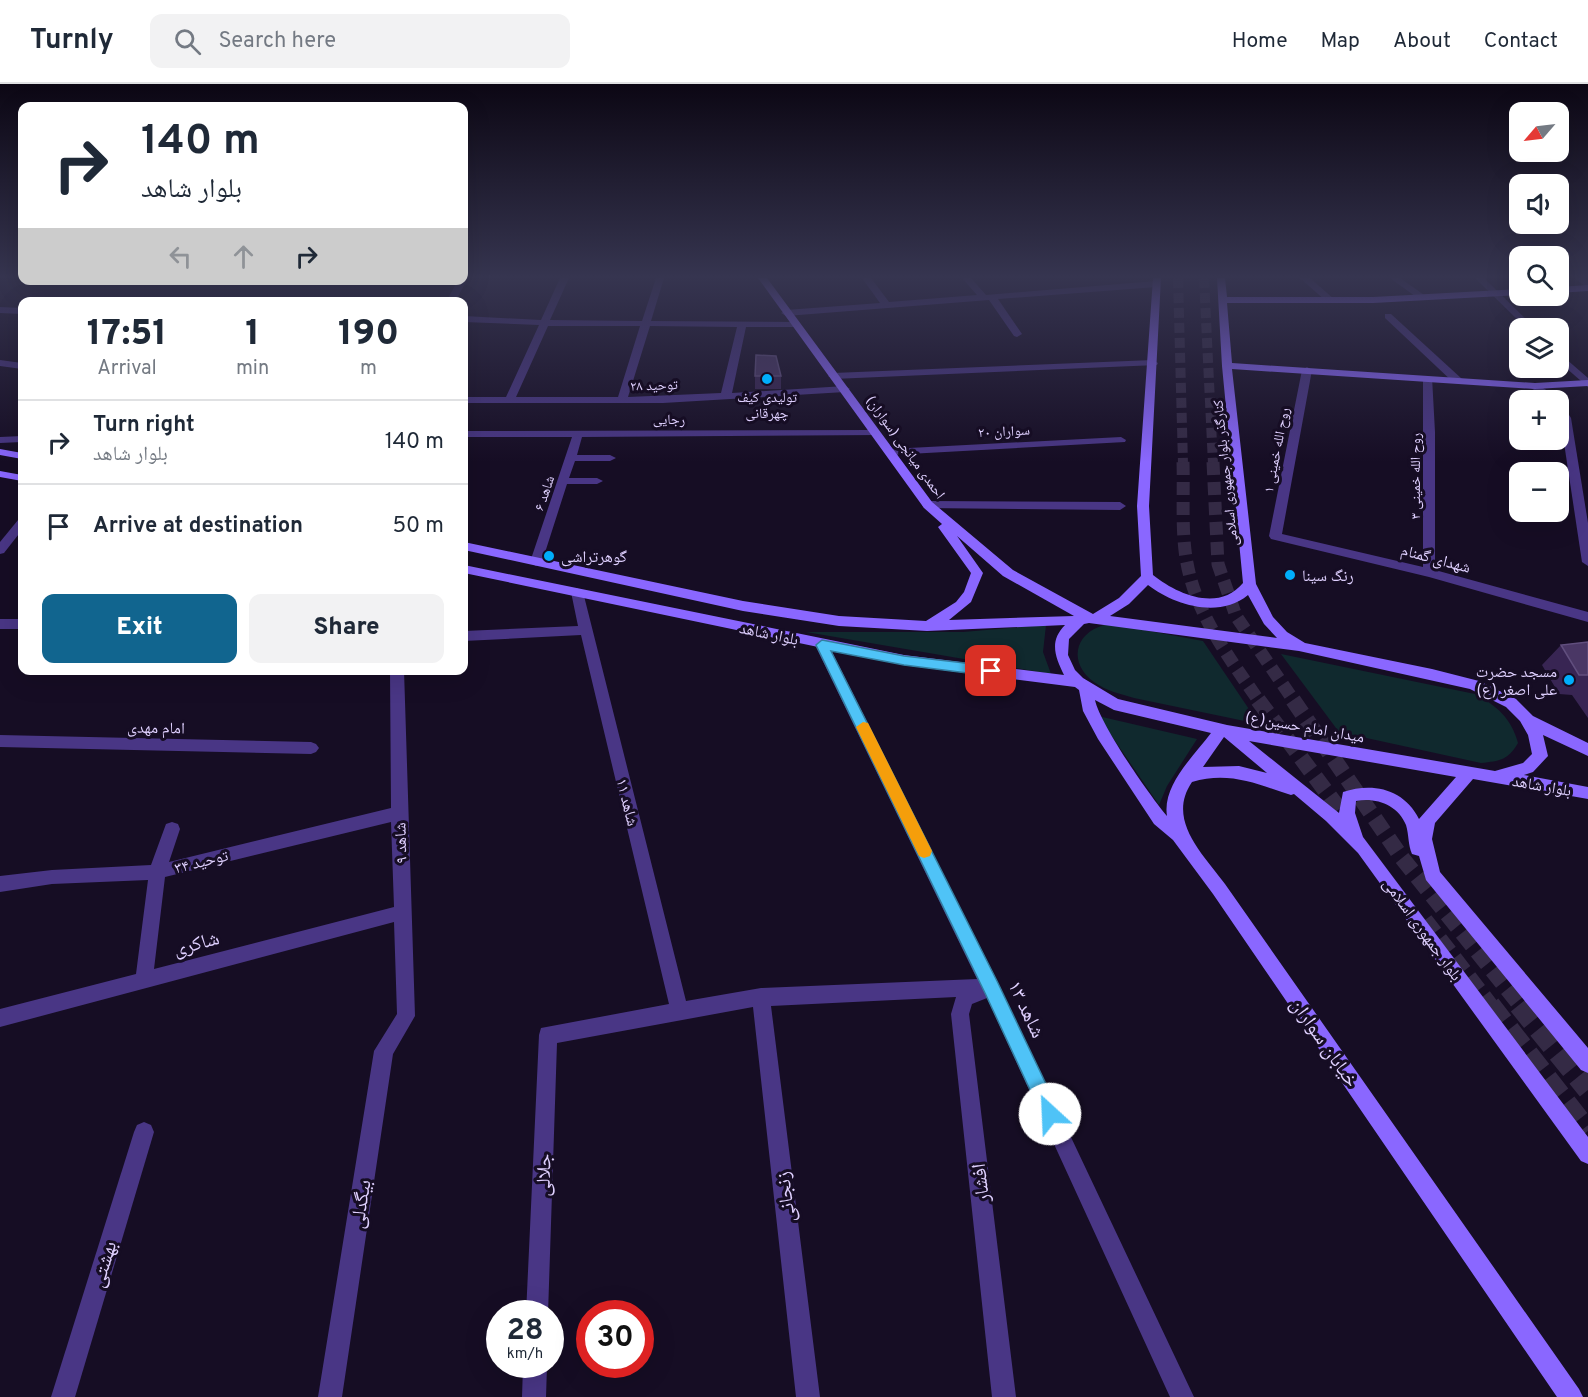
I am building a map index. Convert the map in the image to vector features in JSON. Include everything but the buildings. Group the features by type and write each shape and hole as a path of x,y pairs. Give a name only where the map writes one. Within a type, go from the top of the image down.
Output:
{"main road":[{"name":"احمدی میانجی (سواران)","path":"807,339 833,376 845,388 928,505 1008,573 1088,619"},
{"path":"1088,619 1123,604 1133,596 1147,577 1143,506 1154,339"},
{"name":"کنارگذر بلوار جمهوری اسلامی","path":"1225,339 1250,584 1261,613 1270,623 1300,646"},
{"path":"1227,366 1535,386 1588,383"},
{"path":"0,452 18,455"},
{"path":"0,474 18,477"},
{"path":"927,626 963,605 973,587 977,573 928,505"},
{"name":"بلوار شاهد","path":"468,547 754,608 838,621 927,626 1088,619"},
{"name":"بلوار شاهد","path":"468,570 822,645 904,660 1082,685"},
{"path":"1147,577 1158,588 1177,598 1198,602 1223,602 1237,597 1250,584"},
{"name":"میدان امام حسین(ع)","path":"1088,619 1300,646 1457,679 1487,689 1512,704 1529,721 1539,739 1540,756 1528,768 1495,777 1224,731 1114,704 1082,685 1065,664 1061,646 1066,631 1088,619"},
{"name":"خیابان سواران","path":"1082,685 1090,711 1103,735 1160,819 1179,835 1571,1397"},
{"path":"1529,721 1588,750"},
{"path":"1179,835 1174,808 1178,790 1185,778 1224,731"},
{"name":"بلوار جمهوری اسلامی","path":"1224,731 1332,816 1364,848 1588,1154"},
{"path":"1185,778 1201,772 1227,770 1248,772 1308,798"},
{"path":"1432,875 1424,839 1427,820 1469,773"},
{"name":"بلوار شاهد","path":"1495,777 1586,793"},
{"path":"1364,848 1347,813 1349,797 1359,793 1386,796 1399,803 1411,818 1418,849 1432,875 1588,1064"}],"street":[{"path":"509,401 537,339"},
{"path":"622,401 641,339"},
{"path":"726,396 739,339"},
{"path":"1413,339 1458,381"},
{"path":"0,363 18,365"},
{"path":"833,376 1153,363"},
{"path":"1569,365 1588,383"},
{"name":"روح الله خمینی ۱","path":"1275,536 1307,370"},
{"name":"روح الله خمینی ۳","path":"1428,379 1429,573"},
{"path":"1535,386 1541,390"},
{"name":"توحید ۲۸","path":"468,400 622,401 845,388"},
{"name":"رجایی","path":"468,434 875,433"},
{"name":"شاهد ۶","path":"536,562 578,434"},
{"path":"1569,438 1588,562"},
{"path":"0,440 18,439"},
{"name":"سواران ۲۰","path":"890,452 1121,440"},
{"path":"572,458 610,458"},
{"path":"564,481 597,481"},
{"path":"928,505 1120,506"},
{"path":"0,550 18,528"},
{"name":"شهدای گمنام","path":"1275,536 1429,573 1588,616"},
{"name":"شاهد ۱۱","path":"577,592 680,1013"},
{"path":"0,624 18,624"},
{"path":"468,636 586,630"},
{"name":"شاهد ۱۳","path":"822,645 991,987 1182,1397"},
{"name":"شاهد ۹","path":"397,675 406,1016"},
{"name":"امام مهدی","path":"0,741 310,748"},
{"name":"توحید ۳۴","path":"0,884 52,877 157,872 399,813"},
{"path":"144,980 157,872 172,830"},
{"name":"شاکری","path":"0,1018 402,912"},
{"path":"680,1013 761,998 991,987"},
{"name":"افشار","path":"991,987 965,999 960,1014 1004,1397"},
{"name":"زنجانی","path":"761,998 808,1397"},
{"name":"جلالی","path":"538,1300 548,1035 680,1013"},
{"name":"بیگدلی","path":"330,1397 384,1051 406,1016"},
{"name":"بهشتی","path":"63,1397 144,1132"},
{"path":"534,1397 535,1378"}],"green space":[{"path":"1046,625 1043,652 1051,674 806,632 963,632"},
{"path":"1104,625 1117,625 1203,641 1259,724 1134,698 1114,692 1094,682 1081,667 1078,650 1086,635"},
{"path":"1281,654 1475,694 1502,714 1511,726 1518,743 1503,759 1481,763 1339,732"},
{"path":"1098,716 1197,739 1167,786 1159,805"}],"tunnel":[{"path":"1180,339 1183,464"},
{"path":"1207,339 1213,464"},
{"path":"1213,462 1218,564 1236,616 1294,701"},
{"path":"1183,464 1184,539 1191,582 1206,618 1259,701"},
{"path":"1258,700 1351,825"},
{"path":"1293,700 1402,858 1521,1006"},
{"path":"1425,920 1491,1006"},
{"path":"1490,1005 1588,1131"},
{"path":"1519,1005 1588,1090"}],"slow traffic":[{"path":"863,727 924,851"}],"place":[{"name":"تولیدی کیف چهرقانی","path":"767,379"},
{"name":"گوهرتراشی","path":"549,556"},
{"name":"رنگ سینا","path":"1290,575"},
{"name":"مسجد حضرت علی اصغر (ع)","path":"1569,680"}],"route":[{"path":"991,671 904,660 822,645 991,987 1050,1114"}]}
